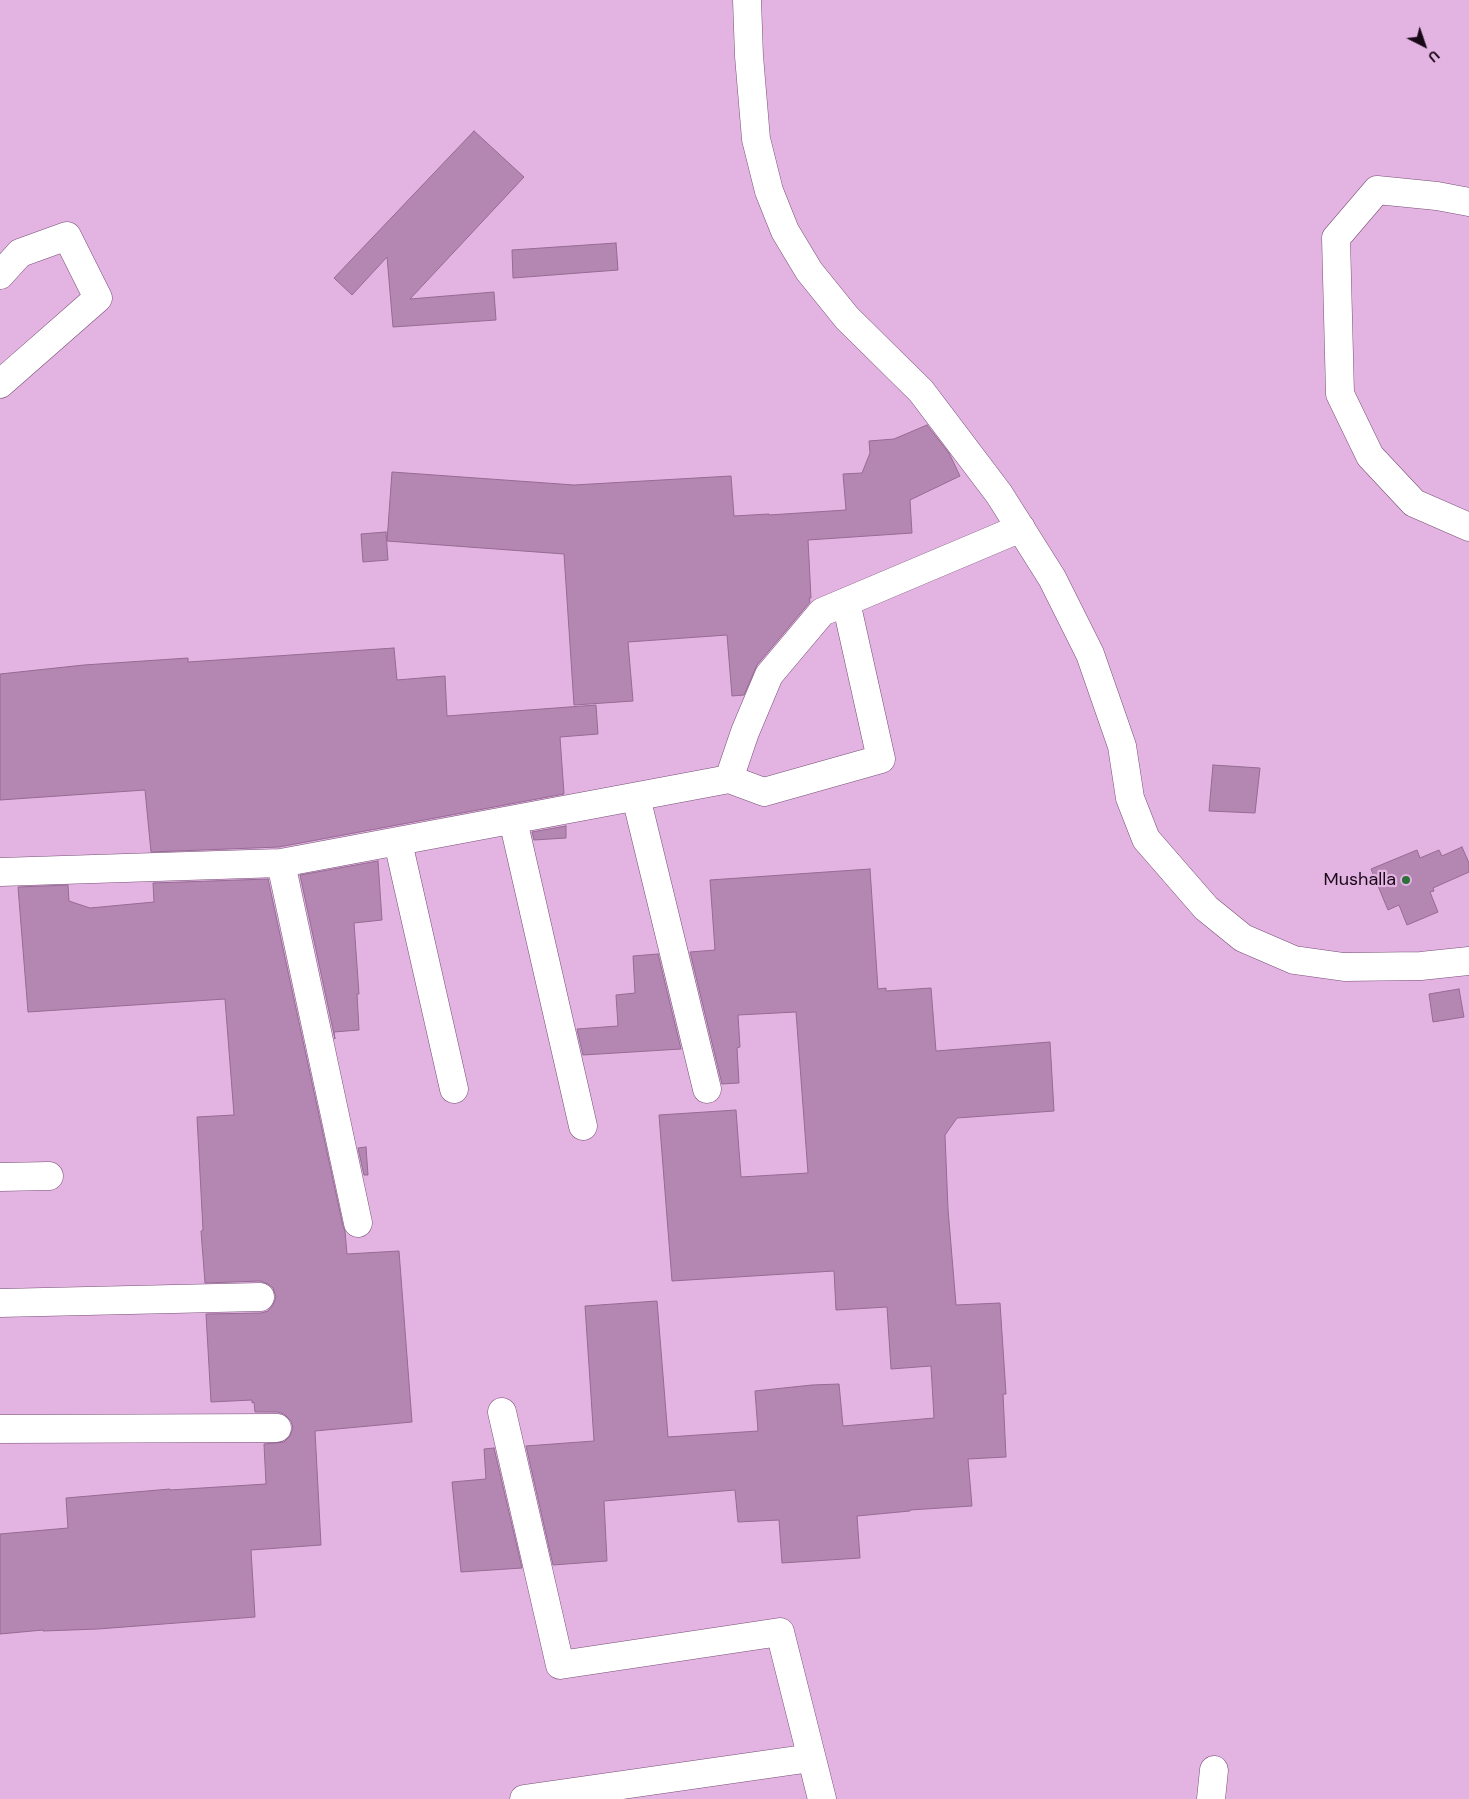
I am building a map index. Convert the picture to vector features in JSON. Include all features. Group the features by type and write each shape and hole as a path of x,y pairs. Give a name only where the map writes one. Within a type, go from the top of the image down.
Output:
{"street":[{"path":"747,0 749,56 756,138 769,191 785,230 809,271 847,318 921,391 999,494 1052,578 1090,654 1122,746 1130,798 1146,839 1206,908 1242,938 1294,960 1344,967 1420,966 1469,961"},
{"path":"1469,202 1437,196 1377,190 1336,238 1340,394 1370,456 1414,503 1469,526"},
{"path":"0,275 20,253 67,236 98,298 1,382"},
{"path":"729,779 745,732 769,675 822,612 1021,528"},
{"path":"0,872 281,863 729,779 764,792 881,759 846,602"},
{"path":"636,797 706,1089"},
{"path":"513,820 583,1126"},
{"path":"398,842 454,1089"},
{"path":"281,863 358,1223"},
{"path":"0,1177 49,1176"},
{"path":"0,1303 260,1297"},
{"path":"502,1412 560,1665 780,1632 822,1799"},
{"path":"0,1428 277,1428"},
{"path":"524,1799 812,1758"},
{"path":"1211,1799 1214,1770"}],"building":[{"path":"474,131 524,177 410,299 494,292 496,320 393,327 387,257 352,295 334,278"},
{"path":"616,243 618,270 513,278 512,250"},
{"path":"927,425 949,453 960,476 910,500 912,533 808,540 810,602 757,665 744,695 732,696 727,635 628,642 633,701 574,705 564,554 387,541 392,472 574,485 731,476 734,516 846,510 843,474 862,473 870,453 869,441 894,439"},
{"path":"386,532 388,560 363,562 361,534"},
{"path":"394,648 397,680 445,676 447,716 596,705 598,734 560,737 564,794 279,847 151,852 145,790 0,800 0,674 84,665 188,658 188,662"},
{"path":"1213,765 1260,768 1255,813 1209,811"},
{"path":"566,826 566,838 534,840 532,832"},
{"path":"1462,847 1469,863 1469,872 1433,888 1434,891 1430,892 1438,912 1407,925 1399,905 1388,910 1371,869 1417,850 1420,858 1439,850 1442,856"},
{"path":"378,861 382,920 354,923 359,994 357,994 359,1030 334,1032 335,1039 300,875"},
{"path":"870,869 878,989 886,988 886,991 931,988 936,1051 1050,1042 1054,1111 957,1118 945,1135 948,1209 956,1305 1000,1303 1006,1394 1003,1394 1006,1457 968,1459 972,1506 857,1516 860,1558 782,1563 779,1520 738,1522 735,1490 604,1501 607,1561 553,1565 526,1446 594,1441 585,1306 657,1301 668,1437 758,1431 755,1391 812,1385 839,1384 843,1426 934,1418 931,1366 891,1369 887,1307 836,1310 834,1271 672,1281 659,1115 736,1110 741,1177 808,1173 796,1012 738,1015 740,1047 737,1048 739,1083 722,1084 690,952 715,950 710,880"},
{"path":"268,879 345,1231 347,1254 399,1251 412,1422 315,1431 321,1545 251,1550 255,1617 98,1629 43,1630 0,1634 0,1534 68,1528 66,1498 170,1489 266,1484 264,1444 284,1442 290,1436 293,1428 291,1421 284,1414 277,1412 255,1412 252,1400 211,1402 206,1314 261,1313 268,1311 276,1297 273,1288 260,1281 205,1283 197,1117 234,1115 225,999 28,1012 18,887 68,885 69,901 90,908 154,902 153,883"},
{"path":"658,954 681,1049 583,1055 577,1029 618,1026 616,995 635,993 633,956"},
{"path":"1459,989 1464,1017 1433,1022 1429,994"},
{"path":"366,1147 368,1175 364,1175 358,1148"},
{"path":"494,1448 522,1568 461,1572 452,1482 486,1479 484,1449"}],"place":[{"name":"Mushalla","path":"1406,880"}]}
